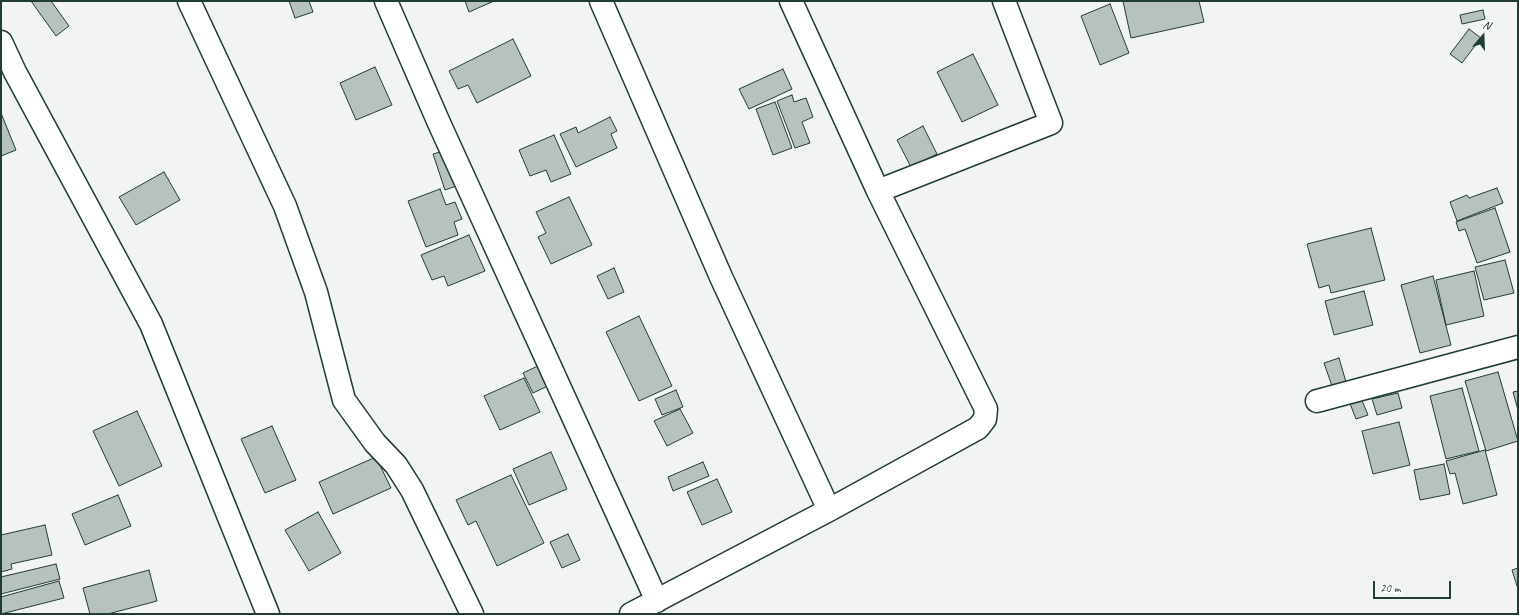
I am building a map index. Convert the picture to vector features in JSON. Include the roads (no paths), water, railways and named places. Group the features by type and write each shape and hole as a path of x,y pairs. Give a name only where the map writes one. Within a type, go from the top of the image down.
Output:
{"street":[{"path":"189,1 286,206 316,292 344,400 375,442 396,464 412,490 472,614"},
{"path":"386,1 439,123 657,601"},
{"path":"601,1 721,277 829,510"},
{"path":"631,614 829,510 978,428 985,419 986,409 878,190 791,1"},
{"path":"878,190 1051,123 1004,1"},
{"path":"1,42 8,72 132,285 151,324 268,614"},
{"path":"1317,401 1518,347"}]}
